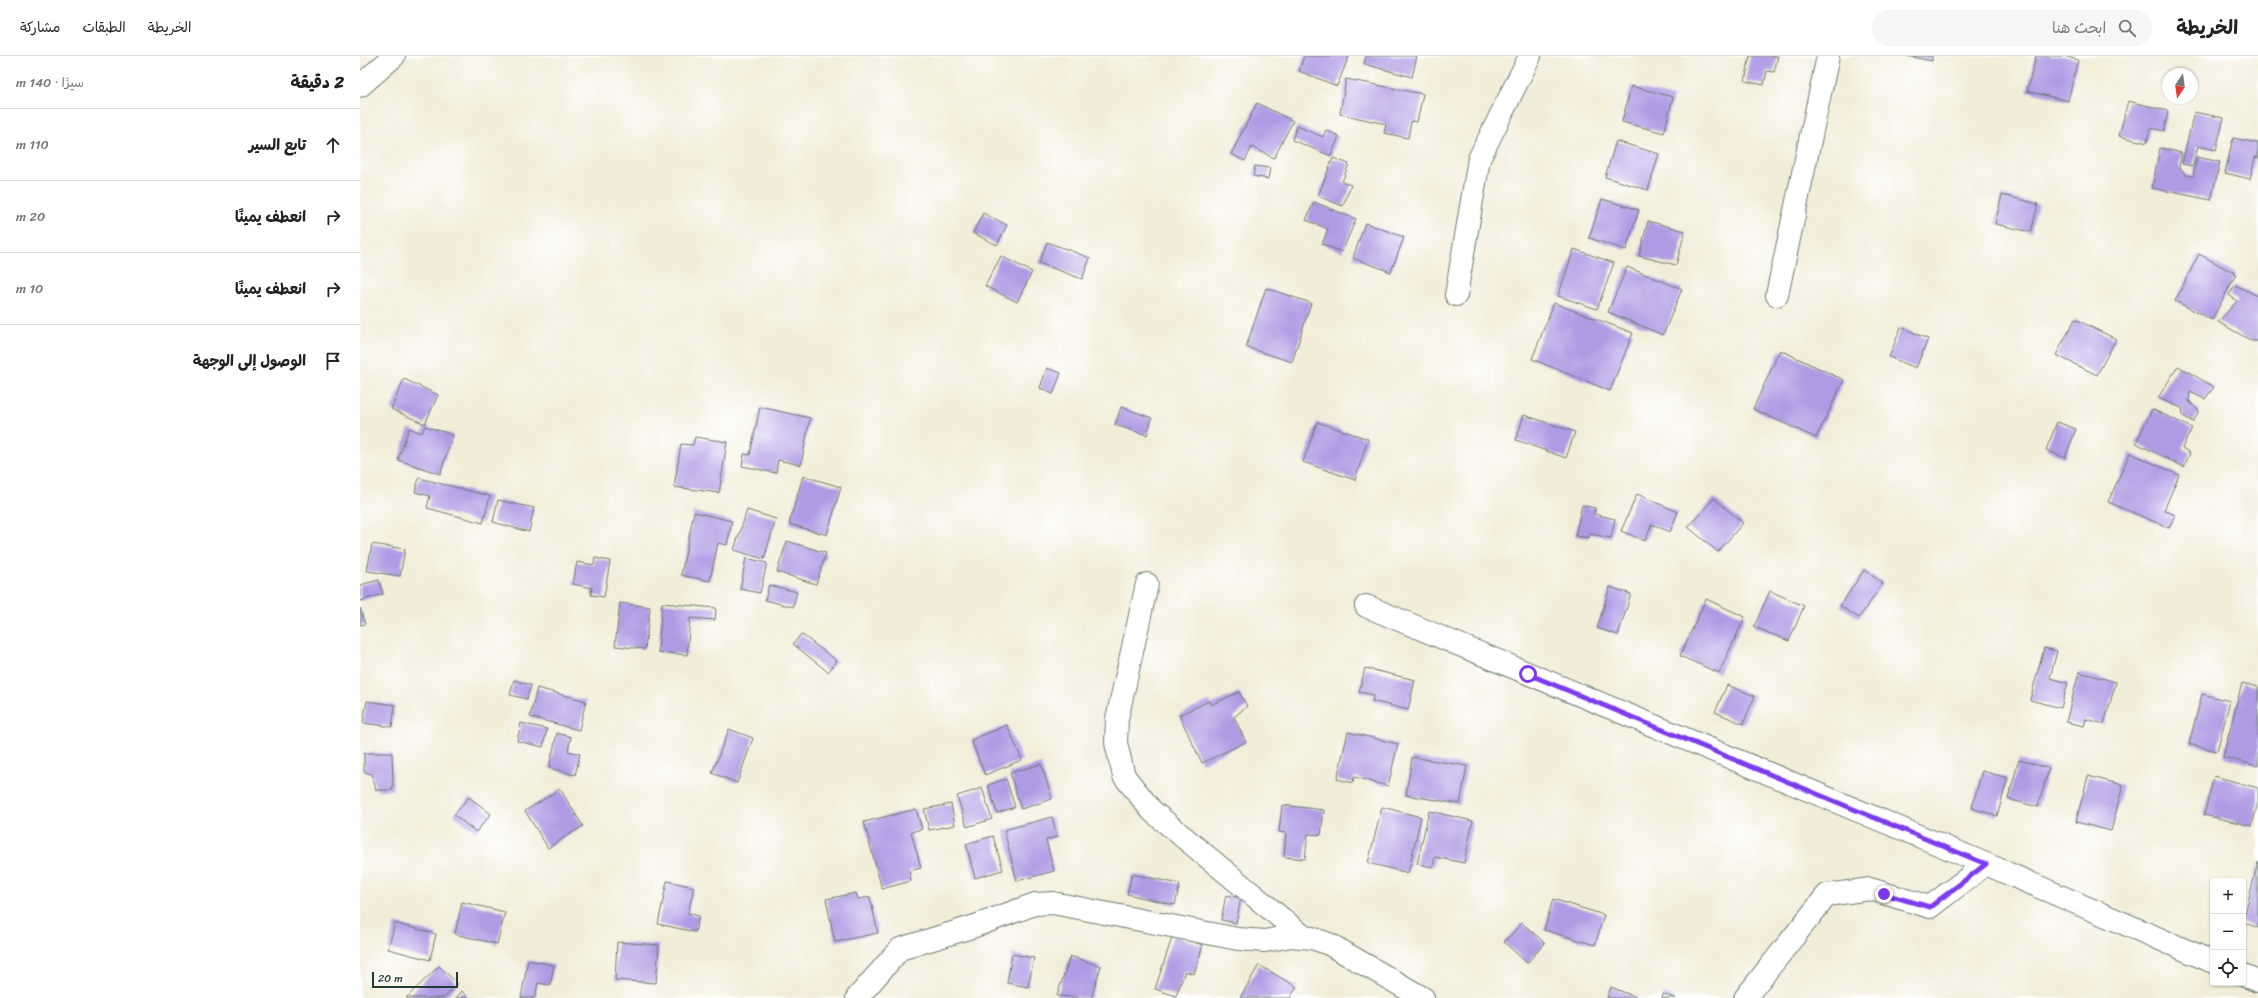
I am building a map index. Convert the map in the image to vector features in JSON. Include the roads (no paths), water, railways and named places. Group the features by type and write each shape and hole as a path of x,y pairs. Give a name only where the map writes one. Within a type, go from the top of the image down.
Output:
{"street":[{"path":"360,86 394,56"},
{"path":"1456,294 1478,159 1530,56"},
{"path":"1777,295 1828,56"},
{"path":"1147,584 1117,719 1116,743 1124,776 1152,811 1304,937"},
{"path":"1366,606 1986,864 2210,961"},
{"path":"1745,998 1827,895 1870,889 1930,907 1986,864"},
{"path":"857,998 900,949 975,926 1035,904 1053,903 1238,938 1265,941 1291,936 1312,938 1329,944 1423,998"},
{"path":"2246,976 2258,982"}]}
